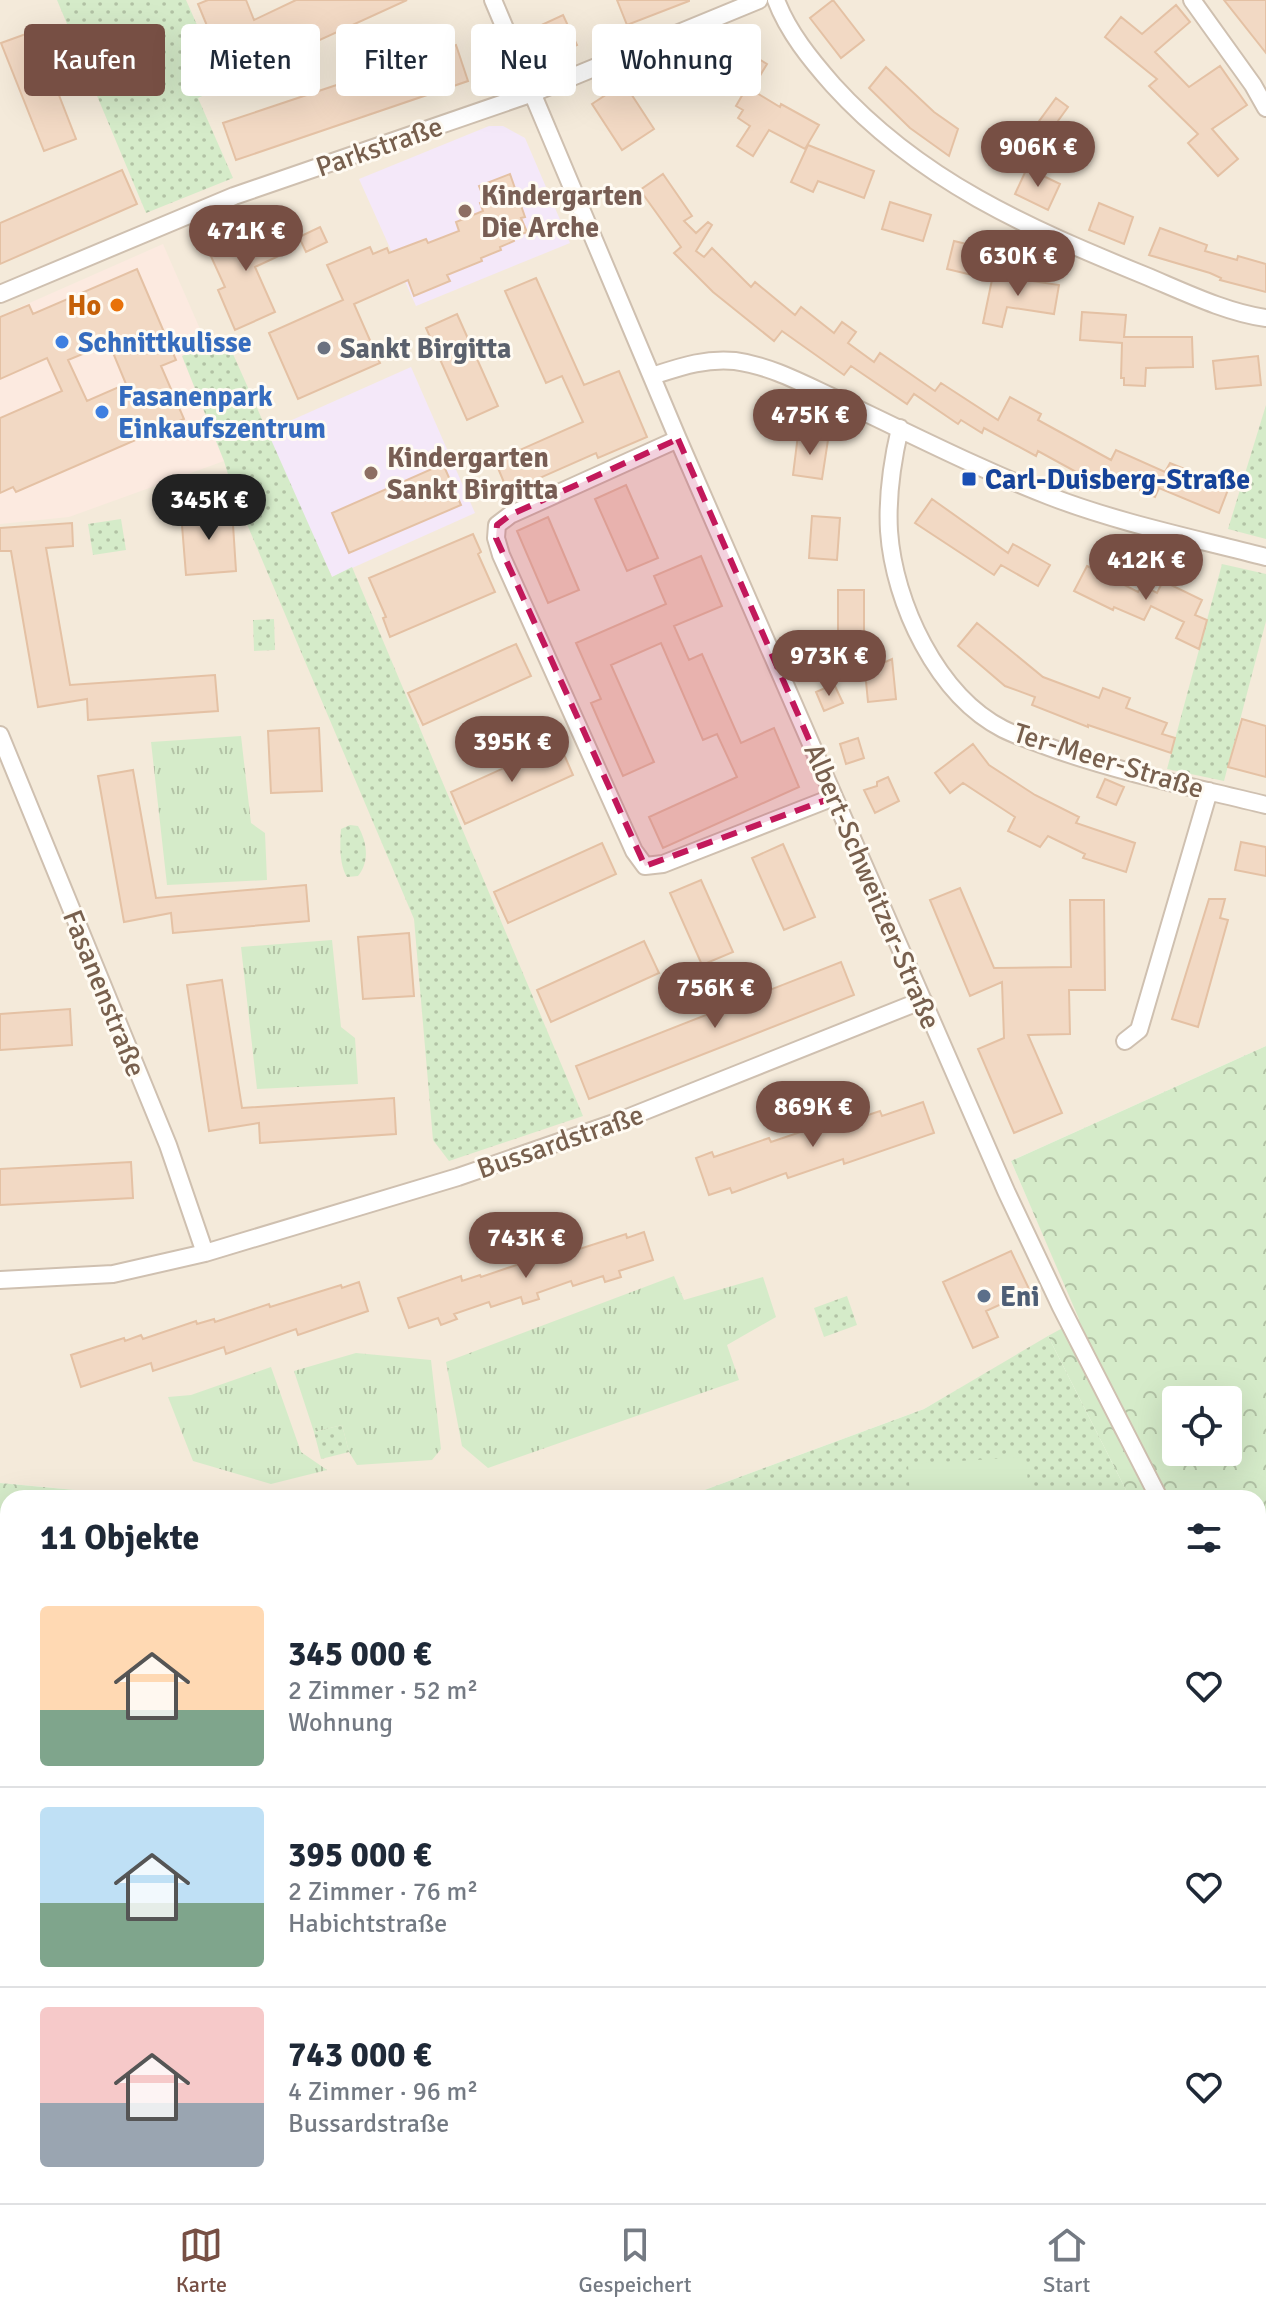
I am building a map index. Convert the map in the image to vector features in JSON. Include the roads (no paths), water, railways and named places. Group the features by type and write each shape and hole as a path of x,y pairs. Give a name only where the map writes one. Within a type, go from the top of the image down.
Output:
{"street":[{"name":"Albert-Schweitzer-Straße","path":"493,0 503,24"},
{"name":"Parkstraße","path":"576,75 759,0"},
{"path":"776,0 781,13 812,60 862,117 935,175 1026,224 1111,262 1188,293 1266,318"},
{"path":"1192,0 1266,108"},
{"name":"Parkstraße","path":"0,294 234,196 524,96"},
{"name":"Albert-Schweitzer-Straße","path":"534,96 678,439 1006,1191 1061,1307 1155,1490"},
{"path":"652,376 709,360 737,361 783,374 1005,478 1095,513 1266,557"},
{"name":"Ter-Meer-Straße","path":"900,428 890,471 889,532 900,588 919,636 940,673 967,704 1002,729 1090,761 1266,805"},
{"path":"678,439 510,515 497,525 496,538 555,679 634,851 645,866 663,864 834,797"},
{"name":"Fasanenstraße","path":"0,735 168,1145 205,1253"},
{"path":"1125,1041 1139,1030 1209,791"},
{"name":"Bussardstraße","path":"0,1280 113,1274 205,1253 458,1177 561,1142 923,1000"}],"place":[{"name":"Kindergarten Die Arche","path":"465,211"},
{"name":"Ho","path":"117,305"},
{"name":"Schnittkulisse","path":"62,342"},
{"name":"Sankt Birgitta","path":"324,348"},
{"name":"Fasanenpark Einkaufszentrum","path":"102,412"},
{"name":"Kindergarten Sankt Birgitta","path":"371,473"},
{"name":"Carl-Duisberg-Straße","path":"969,479"},
{"name":"Eni","path":"984,1296"}]}
